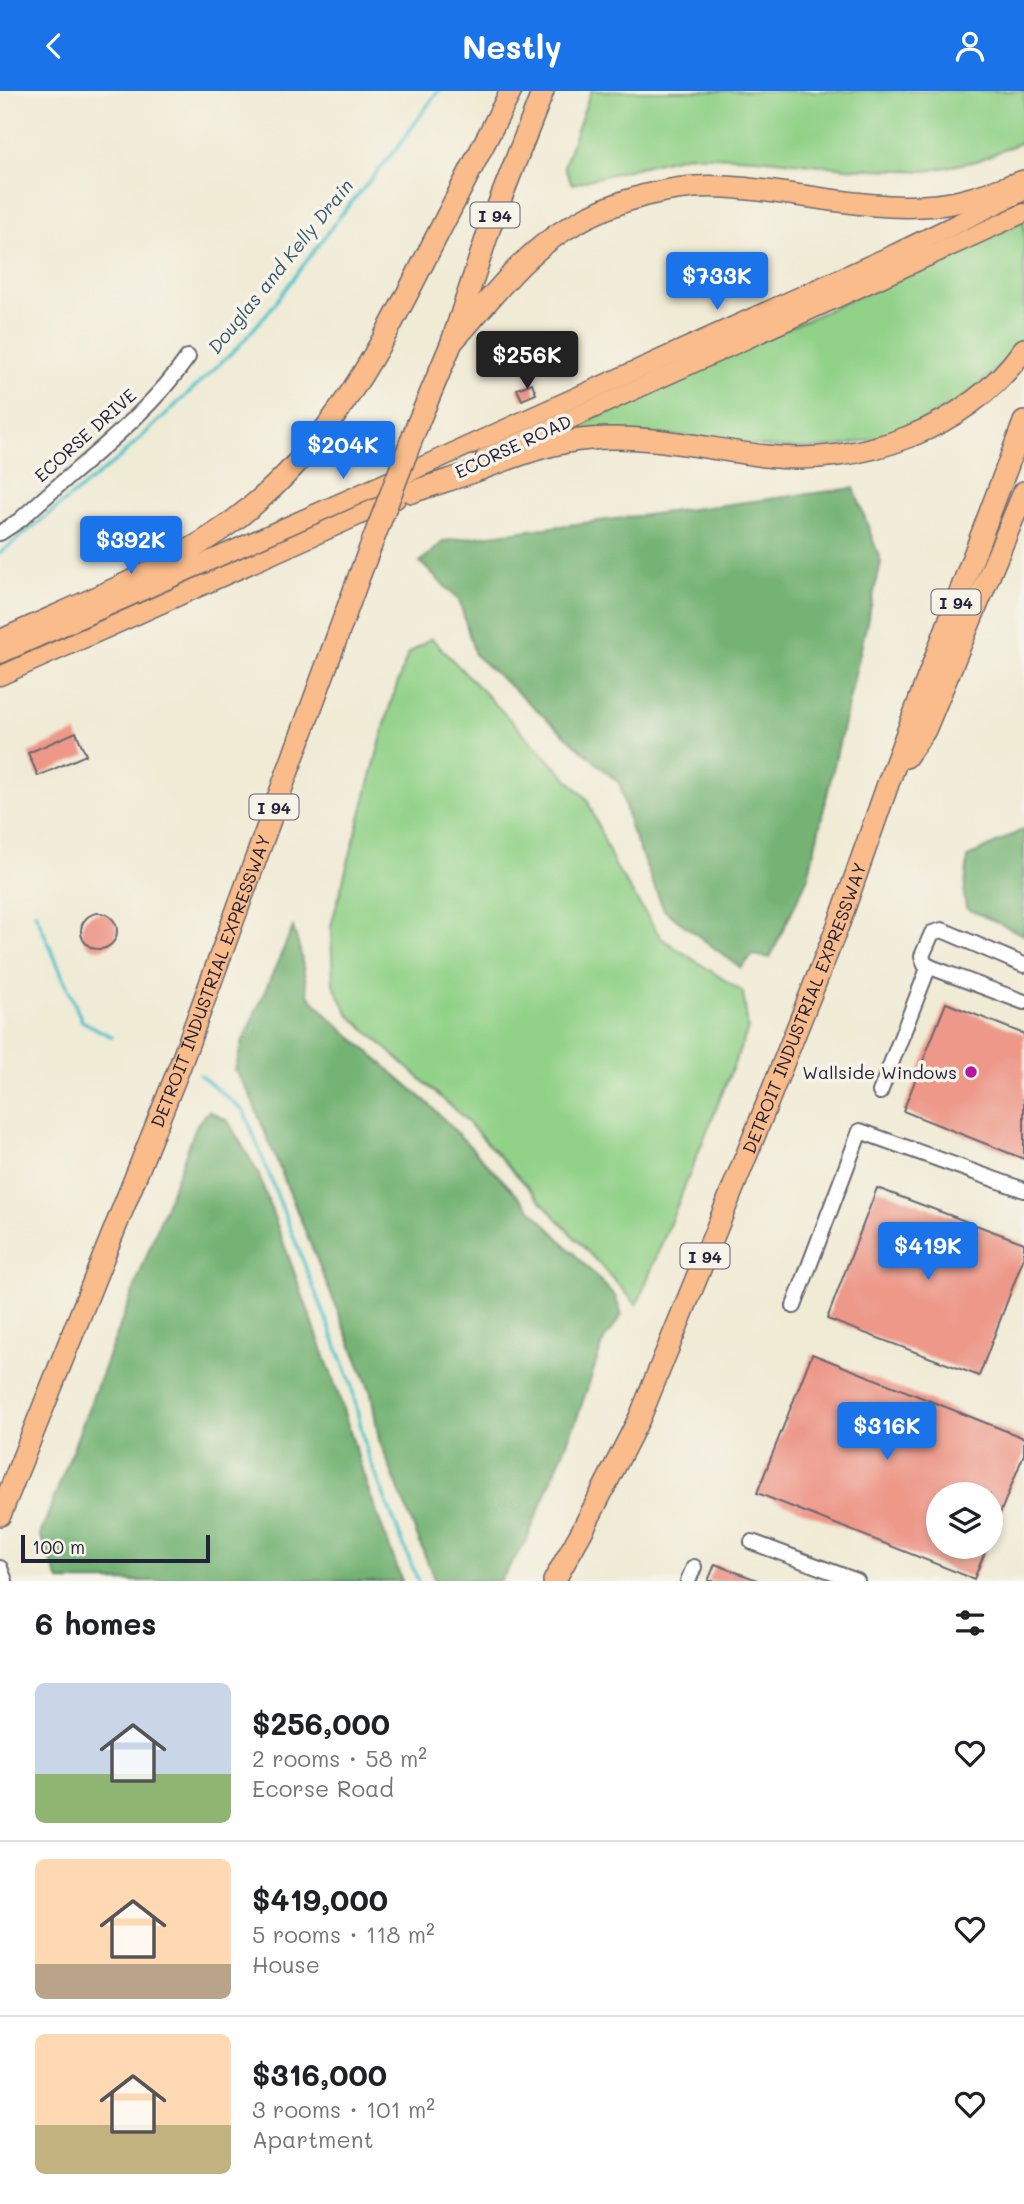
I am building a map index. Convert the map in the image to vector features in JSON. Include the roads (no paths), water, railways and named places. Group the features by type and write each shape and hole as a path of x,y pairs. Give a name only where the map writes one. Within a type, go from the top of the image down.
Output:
{"highway":[{"path":"0,641 171,561 224,528 271,490 318,441 352,393 389,330 511,91"},
{"name":"DETROIT INDUSTRIAL EXPRESSWAY","path":"0,1515 180,1066 360,574 452,342 492,221 543,91"},
{"path":"452,342 508,276 537,249 569,227 650,194 725,186 849,203 939,205 983,195 1024,181"},
{"path":"412,492 553,444 589,439 627,437 767,456 805,458 842,455 877,448 916,433 985,392 1013,365 1024,349"},
{"name":"DETROIT INDUSTRIAL EXPRESSWAY","path":"554,1581 640,1417 839,923 889,781 1024,422"},
{"path":"889,781 925,730 1024,492"}],"main road":[{"name":"ECORSE ROAD","path":"0,654 896,253 1024,191"},
{"name":"ECORSE ROAD","path":"0,676 1024,213"}],"street":[{"name":"ECORSE DRIVE","path":"0,533 20,520 138,413 172,379 188,356"},
{"path":"1024,965 942,930 932,933 922,955 925,965 1024,1002"},
{"path":"880,1092 929,966"},
{"path":"794,1306 860,1132 1024,1190"},
{"path":"752,1542 857,1581"},
{"path":"0,1568 5,1581"}],"waterway":[{"name":"Douglas and Kelly Drain","path":"0,553 118,459 239,346 269,311 340,216 398,147 438,91"},
{"path":"35,912 82,1021 112,1037"},
{"path":"200,1075 244,1111 350,1380 367,1453 418,1581"}],"place":[{"name":"Wallside Windows","path":"971,1072"}]}
